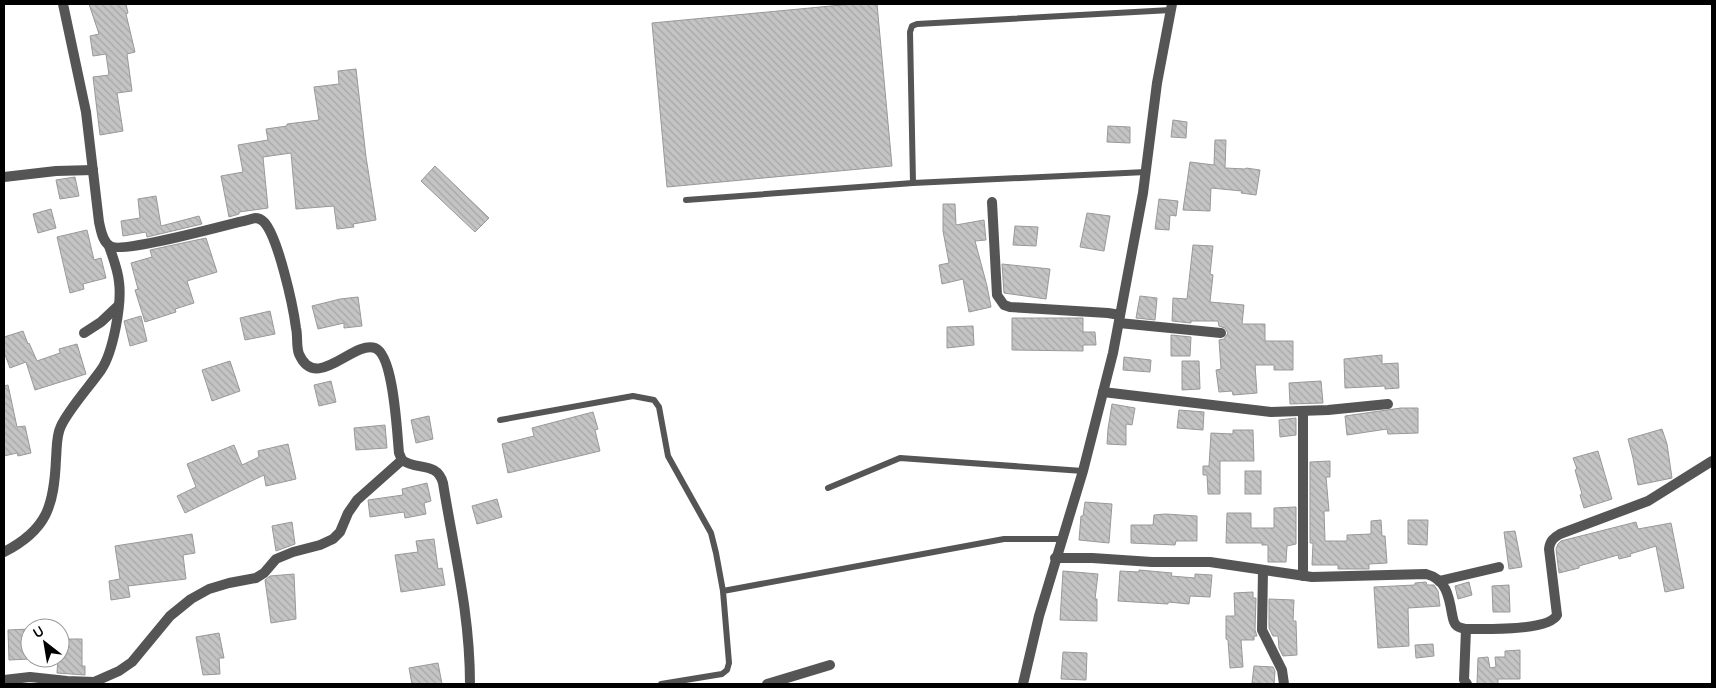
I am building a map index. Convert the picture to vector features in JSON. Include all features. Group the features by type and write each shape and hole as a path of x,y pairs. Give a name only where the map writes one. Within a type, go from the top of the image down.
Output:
{"street":[{"path":"4,552 19,544 41,525 51,500 55,483 61,424 107,360 110,353 118,306 119,281 109,246 102,236 99,222 86,112 63,4"},
{"path":"1023,684 1055,558 1063,538 1083,470 1119,319 1146,172 1157,83 1171,7"},
{"path":"4,177 56,171 93,170"},
{"path":"992,202 997,295 1004,305 1119,319 1170,329 1221,332"},
{"path":"109,246 115,248 130,247 254,218 263,220 270,231 279,255 295,322 298,350 307,365 312,368 323,368 362,348 371,347 380,350 388,363 399,453 402,460 406,463 435,469 441,476 464,596 469,640 470,684"},
{"path":"84,332 101,322 118,306"},
{"path":"1103,392 1271,412 1303,412 1388,404"},
{"path":"1303,412 1303,576"},
{"path":"4,680 30,677 94,682 119,671 132,662 170,616 192,599 209,589 229,582 247,581 256,578 264,573 276,559 333,539 340,532 348,514 358,500 402,460"},
{"path":"1055,558 1210,562 1303,576 1426,574 1434,576 1448,594 1453,622 1460,628 1514,628 1546,624 1552,622 1557,615 1549,549 1549,543 1553,538 1648,501 1712,461"},
{"path":"1439,581 1499,567"},
{"path":"1262,570 1262,630 1282,670 1284,684"},
{"path":"1466,629 1464,680 1467,684"},
{"path":"767,684 830,665"}],"lane":[{"path":"913,183 910,32 912,26 917,24 1171,7"},
{"path":"686,200 913,183 1146,172"},
{"path":"500,420 633,396 654,400 659,407 668,456 711,533 723,591 729,663 727,670 722,674 661,684"},
{"path":"828,488 900,458 1083,470"},
{"path":"723,591 1004,539 1063,538"}],"building":[{"path":"89,4 126,4 128,13 126,14 135,52 127,54 132,91 117,93 123,131 100,135 93,77 109,75 106,54 93,56 90,36 99,34"},
{"path":"852,4 877,4 892,166 667,187 652,23"},
{"path":"356,69 366,157 376,220 353,224 354,227 337,229 334,206 296,209 291,153 263,157 268,208 239,212 239,214 229,217 221,176 243,172 238,145 268,140 266,129 319,120 314,87 339,84 338,71"},
{"path":"1173,120 1187,122 1186,138 1171,137"},
{"path":"1108,126 1130,127 1130,143 1107,142"},
{"path":"1215,140 1226,140 1225,168 1260,170 1256,195 1241,193 1242,191 1211,188 1210,211 1183,210 1190,162 1214,165"},
{"path":"435,166 489,218 475,232 421,181"},
{"path":"75,177 79,196 60,199 56,180"},
{"path":"156,196 161,226 199,216 202,224 147,237 146,232 123,236 121,221 140,218 138,199"},
{"path":"1159,199 1178,201 1176,216 1170,215 1169,230 1155,229"},
{"path":"943,204 955,204 956,225 984,220 986,240 975,241 991,307 969,312 963,279 942,284 939,265 949,263 943,231"},
{"path":"51,209 56,228 38,233 33,214"},
{"path":"1087,213 1110,216 1104,251 1080,247"},
{"path":"1015,226 1038,227 1036,246 1013,245"},
{"path":"87,230 94,260 101,258 106,278 83,284 84,289 70,293 57,237"},
{"path":"206,238 217,272 187,281 194,303 175,309 176,312 145,322 135,290 138,289 131,263 152,257 150,250"},
{"path":"1193,245 1213,246 1210,274 1213,275 1210,302 1244,305 1242,324 1265,324 1265,341 1293,341 1293,370 1274,370 1274,365 1255,365 1257,393 1233,395 1232,391 1219,392 1216,370 1221,369 1219,340 1224,339 1228,333 1225,328 1219,326 1218,321 1191,321 1191,323 1172,321 1173,298 1187,299"},
{"path":"1002,264 1050,269 1046,299 1004,293"},
{"path":"1140,296 1157,298 1155,320 1136,318"},
{"path":"358,297 362,326 344,328 344,323 318,329 312,306"},
{"path":"270,311 275,334 245,340 240,318"},
{"path":"141,316 147,341 130,346 124,321"},
{"path":"1012,318 1083,318 1083,332 1095,332 1096,345 1083,345 1083,351 1012,350"},
{"path":"973,326 974,345 947,348 947,327"},
{"path":"23,331 37,361 60,353 59,349 77,344 86,374 35,390 26,362 10,368 4,352 4,337"},
{"path":"1171,335 1191,337 1190,356 1171,356"},
{"path":"1382,355 1382,364 1398,363 1399,388 1385,389 1385,386 1345,388 1344,359"},
{"path":"1124,357 1151,360 1150,372 1123,370"},
{"path":"230,361 240,391 212,401 202,370"},
{"path":"1182,361 1199,361 1200,389 1182,390"},
{"path":"331,381 336,402 319,406 314,385"},
{"path":"1321,381 1323,403 1290,404 1289,383"},
{"path":"8,385 17,427 25,426 31,453 18,456 17,453 4,456 4,386"},
{"path":"1112,404 1135,408 1132,425 1126,424 1126,445 1107,444"},
{"path":"1401,408 1418,408 1418,433 1388,434 1387,429 1347,435 1345,416"},
{"path":"1179,410 1204,412 1203,430 1177,428"},
{"path":"593,412 598,429 595,430 600,451 508,473 502,444 534,436 532,428"},
{"path":"429,416 433,439 416,443 411,420"},
{"path":"1296,418 1296,435 1280,437 1279,420"},
{"path":"385,425 387,448 356,450 354,428"},
{"path":"1662,429 1667,444 1672,478 1638,485 1628,439"},
{"path":"1233,430 1253,430 1254,461 1220,461 1220,494 1208,494 1207,475 1203,475 1203,466 1209,466 1211,433 1233,434"},
{"path":"288,444 296,479 266,486 264,475 185,513 177,496 196,487 187,464 234,445 242,465 259,457 258,451"},
{"path":"1598,451 1612,499 1584,508 1575,470 1577,469 1573,458"},
{"path":"1330,461 1330,477 1326,477 1329,511 1324,511 1325,541 1347,541 1347,535 1371,534 1371,521 1381,520 1382,536 1385,536 1387,563 1369,564 1369,569 1338,569 1338,565 1312,565 1313,543 1310,543 1310,462"},
{"path":"1245,471 1261,471 1261,494 1245,494"},
{"path":"427,483 431,501 424,503 426,514 405,518 404,512 370,517 368,500 403,495 402,489"},
{"path":"497,499 502,517 477,524 472,506"},
{"path":"1085,502 1112,504 1109,543 1079,540 1081,516 1083,516"},
{"path":"1296,507 1296,544 1287,546 1286,562 1268,562 1268,545 1262,545 1262,543 1226,543 1227,513 1251,513 1251,528 1274,528 1274,508"},
{"path":"1154,515 1197,516 1197,541 1176,541 1175,545 1131,543 1131,525 1153,525"},
{"path":"1408,520 1428,520 1427,545 1408,544"},
{"path":"292,522 295,544 276,551 272,526"},
{"path":"1636,522 1638,529 1671,523 1684,588 1665,592 1656,546 1630,554 1631,556 1619,559 1618,555 1559,573 1556,549 1561,541"},
{"path":"1515,531 1522,567 1509,569 1504,532"},
{"path":"192,534 195,553 183,555 186,579 128,586 130,597 111,600 109,581 120,579 115,546"},
{"path":"434,539 438,569 442,568 445,585 401,592 395,555 418,552 416,541"},
{"path":"1139,570 1172,573 1171,576 1195,578 1195,574 1212,575 1210,597 1190,596 1189,604 1118,601 1120,571 1139,572"},
{"path":"1063,571 1098,574 1095,599 1097,599 1097,621 1060,620"},
{"path":"294,574 296,619 271,623 265,580 270,576"},
{"path":"1426,582 1427,585 1434,585 1438,591 1440,606 1408,608 1409,646 1378,648 1374,587 1415,585 1415,583"},
{"path":"1469,582 1472,595 1458,599 1455,586"},
{"path":"1509,585 1510,612 1493,612 1492,586"},
{"path":"1253,592 1253,598 1256,598 1255,630 1257,636 1254,636 1254,640 1241,640 1243,667 1230,668 1228,640 1226,639 1226,616 1235,616 1234,593"},
{"path":"1269,599 1294,600 1293,621 1296,621 1297,655 1283,656 1279,648 1278,636 1273,636 1269,628"},
{"path":"20,629 20,659 9,660 8,630"},
{"path":"219,633 224,658 219,658 220,674 203,675 196,637"},
{"path":"70,639 82,639 82,666 85,666 85,675 57,673 57,668 70,668"},
{"path":"1433,644 1434,656 1416,658 1415,645"},
{"path":"1520,650 1520,679 1498,679 1498,684 1477,684 1478,658 1488,657 1490,668 1496,667 1495,657 1505,657 1505,651"},
{"path":"1063,652 1087,653 1086,680 1061,679"},
{"path":"438,663 442,684 412,684 409,668"},
{"path":"1254,666 1273,667 1275,671 1274,684 1252,683"}]}
